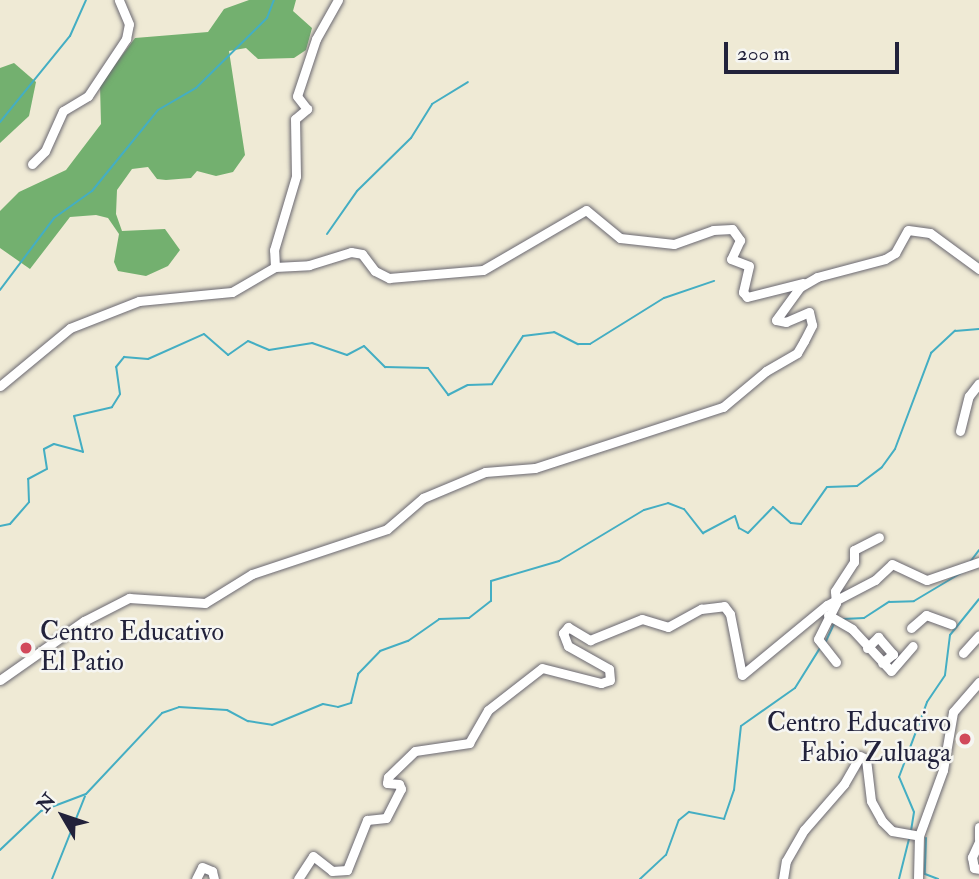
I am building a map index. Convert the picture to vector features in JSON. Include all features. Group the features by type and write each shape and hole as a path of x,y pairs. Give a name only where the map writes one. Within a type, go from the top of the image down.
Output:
{"street":[{"path":"32,164 45,151 62,111 88,96 126,39 129,24 119,0"},
{"path":"275,267 274,250 296,176 295,119 307,109 297,96 316,39 338,0"},
{"path":"0,386 79,324 139,302 232,292 275,267 309,265 351,252 362,254 375,271 389,278 483,270 586,210 620,238 674,244 713,230 732,229 740,240 731,259 749,265 743,292 747,297 885,259 895,253 908,230 930,233 979,270"},
{"path":"0,680 85,621 129,598 205,603 253,573 377,533 430,495 485,472 543,466 568,454 617,444 723,407 766,371 797,353 812,325 809,312 786,322 776,320 806,282"},
{"path":"960,431 969,396 979,383"},
{"path":"836,662 818,639 833,618 834,600 854,562 854,550 879,537"},
{"path":"298,879 313,856 332,871 347,870 367,820 386,818 401,789 399,784 387,783 388,777 415,751 469,743 495,703 542,667 601,684 610,680 608,669 568,646 565,629 590,640 642,619 668,627 701,609 723,606 730,614 742,675 834,600 875,580 892,564 927,580 977,563"},
{"path":"911,628 926,615 951,624"},
{"path":"833,618 892,671 913,646"},
{"path":"963,653 979,635"},
{"path":"867,648 878,637 893,654 882,663"},
{"path":"918,879 911,835 943,770 953,712 979,682"},
{"path":"782,879 786,861 804,830 844,783 860,756 868,764 875,810 888,829 911,835"},
{"path":"979,827 979,841 972,857 974,869 979,869"},
{"path":"196,879 202,867 212,871 214,879"}],"green space":[{"path":"249,0 296,0 293,11 312,28 306,50 294,58 258,59 246,48 229,51 245,155 233,172 216,176 197,171 191,178 166,180 157,179 148,167 132,169 117,190 116,214 122,231 165,229 180,250 168,266 146,276 118,271 114,262 119,234 108,218 96,215 70,217 30,269 0,248 0,211 19,192 66,170 101,124 100,85 135,38 208,32 224,9"},
{"path":"14,63 36,82 29,116 0,143 0,68"}],"waterway":[{"path":"0,122 70,36 86,0"},
{"path":"0,290 54,218 92,191 158,110 196,88 267,18 274,0"},
{"path":"327,234 357,191 411,138 432,104 468,82"},
{"path":"0,526 10,524 29,502 28,479 47,469 44,449 54,444 83,452 74,416 112,407 120,394 116,367 124,357 148,359 204,334 228,355 248,341 269,350 312,343 347,355 364,346 385,367 428,368 448,395 468,385 492,384 523,336 554,332 578,344 590,344 664,298 714,281"},
{"path":"0,850 41,811 86,794 162,713 179,707 227,710 248,721 272,725 323,704 338,707 351,703 358,674 380,651 408,641 439,619 469,618 491,601 491,581 559,561 644,510 668,503 684,509 703,533 735,516 739,528 748,533 773,507 791,523 801,524 827,487 857,486 882,467 895,449 931,353 955,331 979,329"},
{"path":"970,562 979,550"},
{"path":"843,619 864,618 889,602 914,601 966,570"},
{"path":"911,831 914,812 899,777 927,702 945,675 950,635 979,599"},
{"path":"826,641 834,624"},
{"path":"640,879 666,855 679,820 689,812 724,819 734,790 741,726 795,688 820,648"},
{"path":"52,879 85,796"},
{"path":"926,838 925,874 938,879"},
{"path":"899,879 909,839"}],"place":[{"name":"Centro Educativo El Patio","path":"26,648"},
{"name":"Centro Educativo Fabio Zuluaga","path":"965,739"}]}
